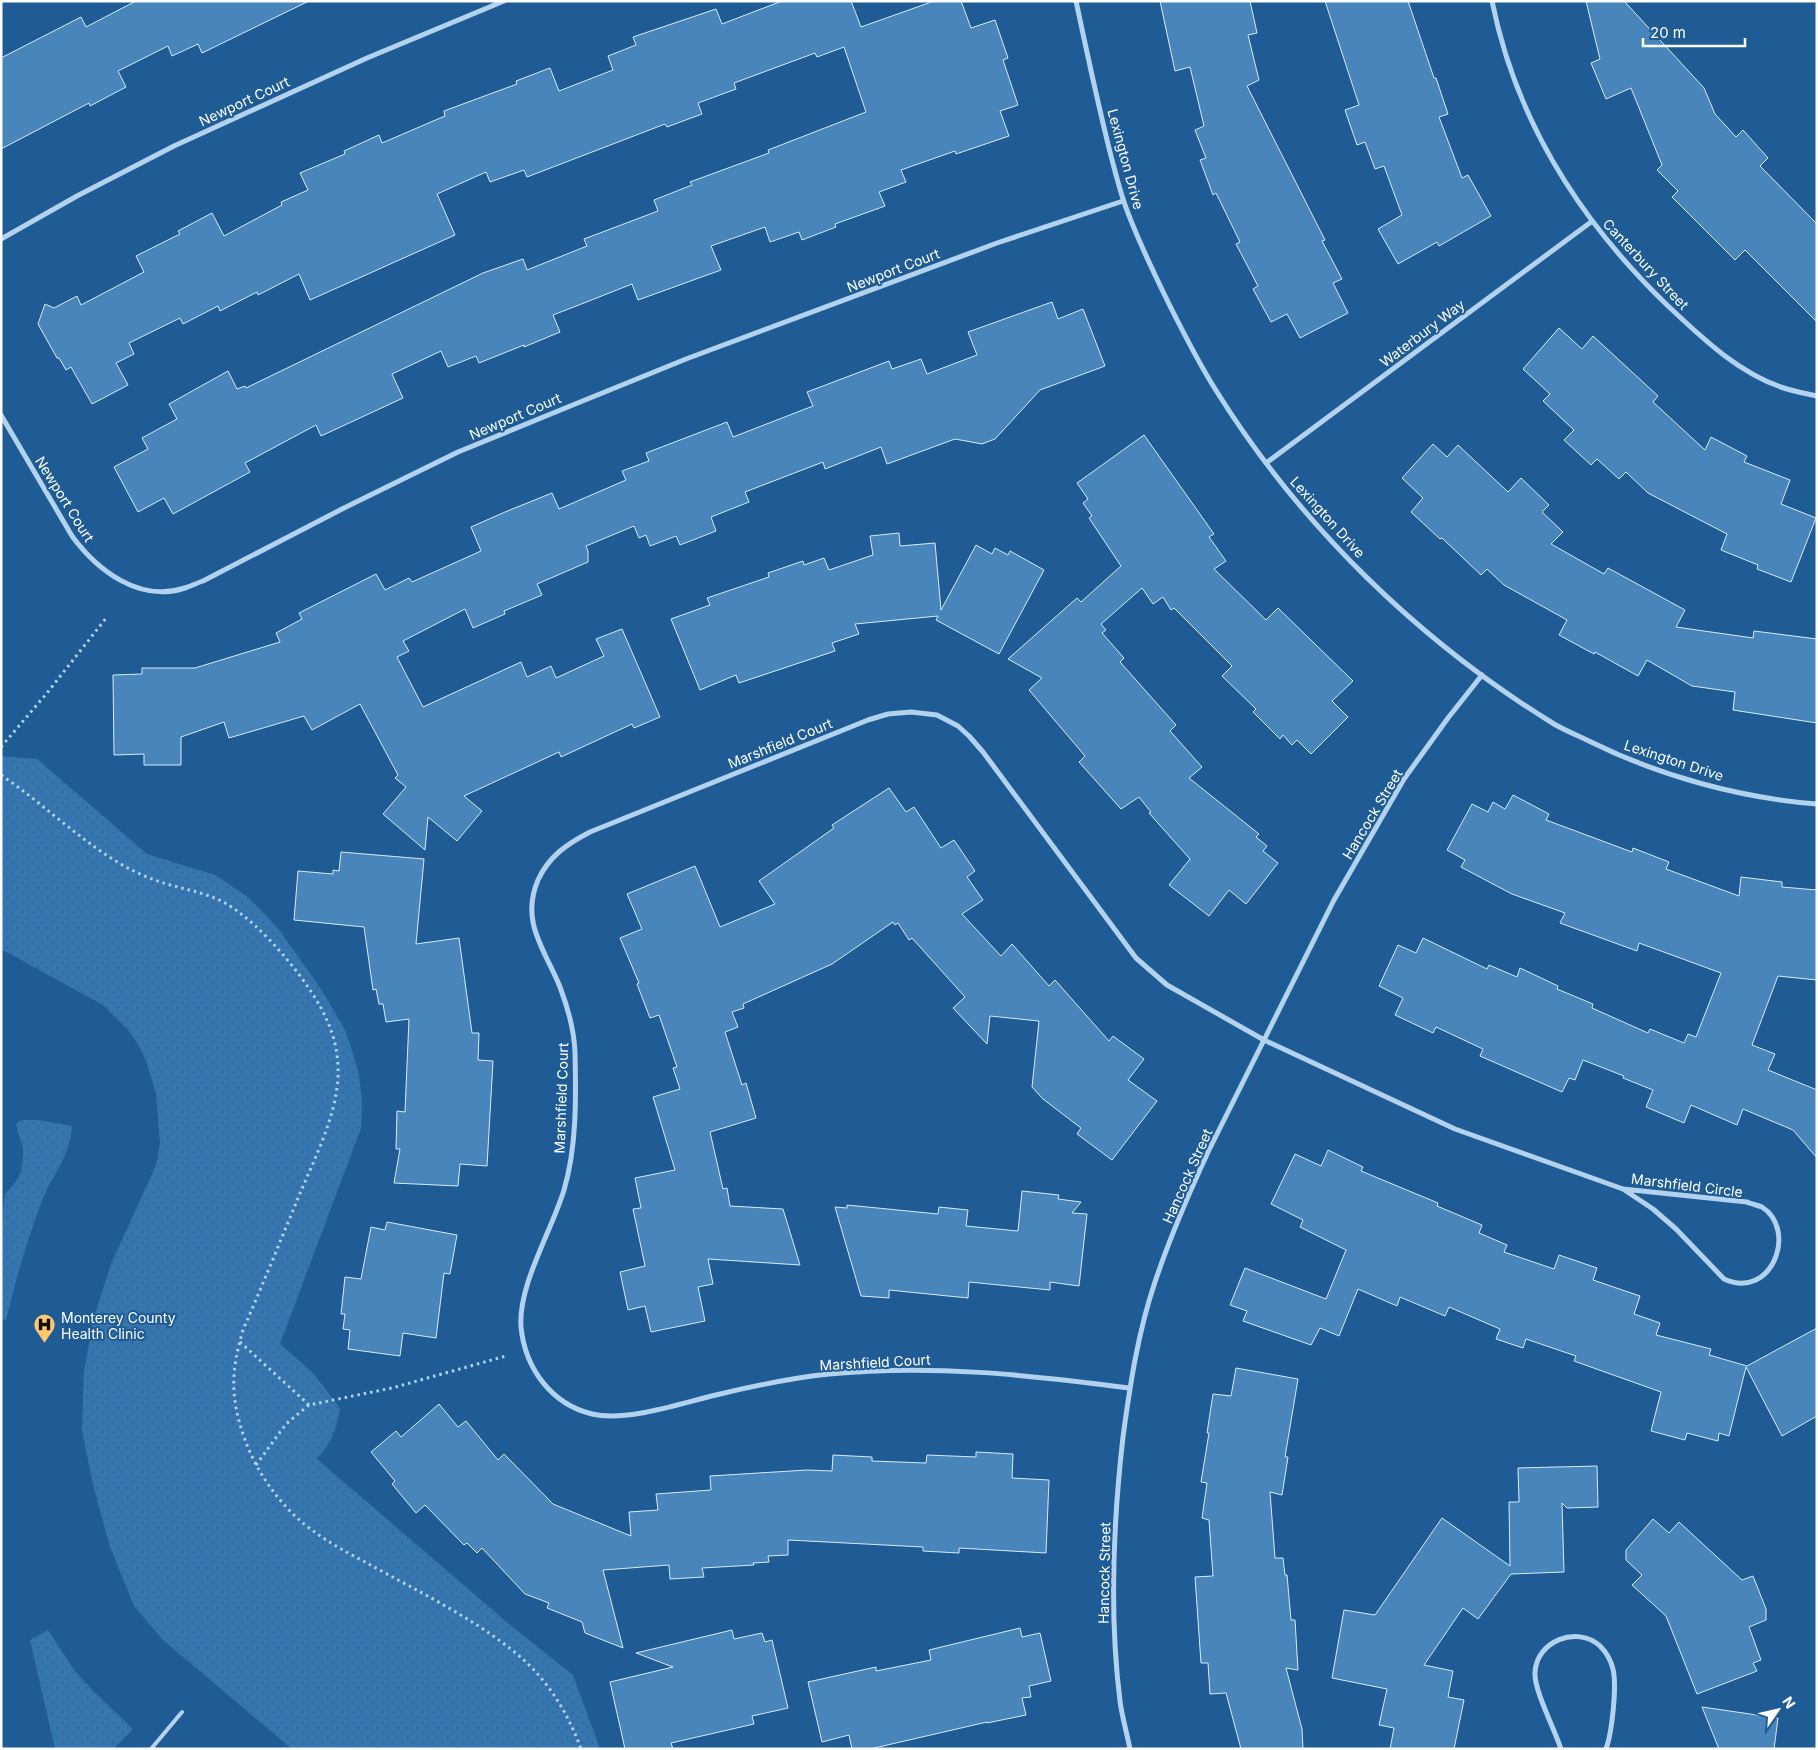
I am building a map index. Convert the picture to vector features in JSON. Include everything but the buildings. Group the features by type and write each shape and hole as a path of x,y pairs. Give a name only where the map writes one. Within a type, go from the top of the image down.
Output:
{"street":[{"name":"Newport Court","path":"1,239 77,196 174,146 358,62 504,1"},
{"name":"Lexington Drive","path":"1076,1 1105,132 1123,201 1148,261 1216,392 1266,463 1323,532 1394,604 1440,643 1482,675 1556,725 1609,751 1652,768 1691,780 1743,793 1817,804"},
{"name":"Canterbury Street","path":"1492,1 1496,23 1510,70 1526,111 1546,150 1591,222 1619,256 1654,292 1721,353 1754,374 1786,389 1817,396"},
{"name":"Newport Court","path":"1,415 72,536 84,552 114,578 129,585 163,592 183,589 203,581 342,508 450,456 558,411 686,359 988,246 1123,201"},
{"name":"Waterbury Way","path":"1266,463 1591,222"},
{"name":"Hancock Street","path":"1130,1749 1120,1703 1113,1627 1114,1549 1119,1471 1129,1388 1140,1335 1152,1292 1199,1173 1334,900 1404,779 1482,675"},
{"name":"Marshfield Court","path":"1129,1388 1044,1377 952,1370 907,1370 828,1374 730,1391 639,1413 614,1416 594,1414 576,1409 560,1400 536,1374 526,1349 521,1324 522,1304 558,1210 569,1170 574,1119 575,1044 572,1026 559,985 534,929 531,913 532,898 542,872 551,859 574,840 590,832 868,720 901,712 937,715 958,726 983,752 1136,958 1167,984 1264,1040"},
{"name":"Marshfield Circle","path":"1264,1040 1455,1129 1623,1189 1747,1202 1761,1207 1770,1215 1778,1230 1778,1247 1775,1260 1768,1273 1756,1280 1744,1284 1733,1284 1724,1279 1676,1229 1653,1209 1623,1189"},
{"path":"1561,1749 1538,1688 1535,1674 1538,1660 1543,1650 1558,1640 1577,1636 1590,1639 1601,1647 1609,1658 1613,1669 1615,1683 1606,1749"}],"lane":[{"path":"151,1749 182,1712"}],"path":[{"path":"1,747 47,693 107,617"},
{"path":"1,776 105,854 126,867 165,884 209,896 240,913 279,950 319,1005 335,1042 338,1072 337,1088 324,1137 240,1342 235,1359 234,1401 239,1424 256,1465 277,1497 295,1516 321,1536 478,1627 526,1663 546,1683 561,1705 581,1749"},
{"path":"240,1342 309,1405"},
{"path":"256,1465 286,1424 309,1405 392,1388 526,1349"}],"shaded area":[{"path":"1,756 37,759 147,854 215,875 248,897 280,931 321,989 345,1030 359,1075 362,1103 361,1128 280,1344 313,1373 340,1408 333,1435 317,1459 509,1624 573,1675 600,1749 292,1749 163,1640 134,1606 110,1547 93,1485 82,1430 84,1371 94,1317 111,1264 156,1165 160,1143 156,1094 147,1063 139,1046 129,1031 103,1005 1,949"},
{"path":"23,1120 38,1120 72,1126 71,1137 65,1156 46,1191 31,1230 6,1320 1,1319 1,1229 5,1194 15,1183 21,1172 23,1148 16,1125"},
{"path":"48,1630 74,1670 133,1729 113,1749 55,1749 30,1640"}],"place":[{"name":"Monterey County Health Clinic","path":"45,1344"}]}
